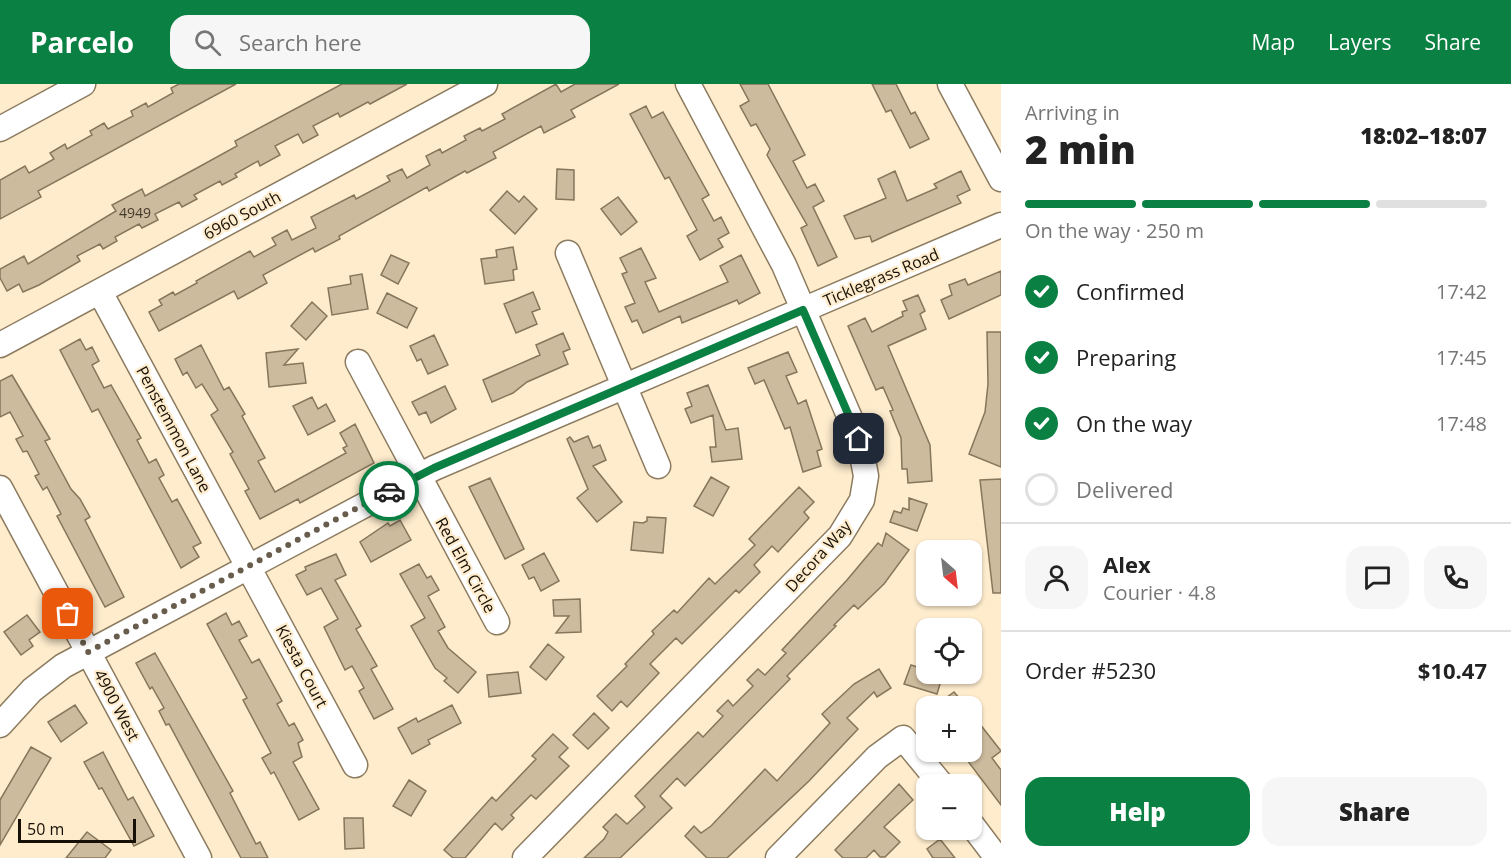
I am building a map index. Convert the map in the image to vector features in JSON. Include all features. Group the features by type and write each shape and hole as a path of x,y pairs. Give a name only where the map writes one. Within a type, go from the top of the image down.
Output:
{"street":[{"path":"0,129 83,84"},
{"name":"6960 South","path":"0,345 485,84"},
{"name":"Decora Way","path":"525,858 840,536 851,522 862,500 866,476 864,455 765,225 688,84"},
{"path":"950,84 1001,179"},
{"name":"Ticklegrass Road","path":"0,725 32,690 63,666 417,476 1001,225"},
{"path":"568,253 658,466"},
{"name":"Penstemmon Lane","path":"100,292 248,567"},
{"name":"Red Elm Circle","path":"357,362 497,622"},
{"name":"4900 West","path":"0,488 9,525 88,652 199,858"},
{"name":"Kiesta Court","path":"248,567 355,765"},
{"path":"778,858 877,757 903,738 933,774"},
{"path":"982,838 997,858"}],"building":[{"path":"179,84 236,84 38,191 41,197 0,219 0,180 25,166 29,173 54,159 50,153 65,144 67,149 92,135 90,131 104,123 108,129 133,116 131,111 146,103 148,107 173,93 171,88"},
{"path":"342,84 407,84 370,104 368,102 340,117 338,113 313,126 318,135 303,143 298,134 275,146 280,155 260,166 258,161 235,174 237,177 222,185 220,181 194,195 197,199 182,207 179,202 155,214 158,220 142,228 139,224 115,237 117,241 103,249 100,244 77,256 80,261 39,285 23,292 19,284 7,291 0,278 0,269 24,256 28,264 116,211 112,205 142,189 145,196 237,146 235,141"},
{"path":"556,84 561,92 575,84 619,84 571,110 575,117 544,133 541,126 493,152 496,158 467,173 465,171 429,191 427,187 339,236 340,239 315,252 313,248 263,275 267,283 238,299 234,291 159,331 149,312 162,305 159,300 173,292 175,295 250,251 254,257 276,245 272,238 287,230 292,240 316,228 311,217 354,195 356,199 390,181 387,176 402,169 407,178 430,165 426,156 440,149 442,153 466,140 464,136 480,128 482,131 505,119 502,114"},
{"path":"740,84 768,84 805,155 793,161 807,188 815,184 824,201 813,207 837,257 818,266 801,228 807,225 767,155 770,149 756,124 751,126 740,106 749,101"},
{"path":"872,84 896,84 911,114 915,112 929,139 910,148 891,110 886,112"},
{"path":"646,106 652,118 663,112 709,195 702,199 714,221 721,217 729,233 718,239 723,247 700,260 687,236 697,230 669,177 665,179 630,114"},
{"path":"557,169 574,170 574,200 556,199"},
{"path":"895,171 907,201 937,188 934,184 961,171 970,190 957,196 961,203 872,242 870,236 855,239 844,216 886,198 878,179"},
{"path":"507,191 519,202 524,196 537,209 515,234 490,210"},
{"path":"618,197 637,222 621,235 601,209"},
{"path":"513,247 517,269 513,270 514,280 485,284 481,259 497,257 496,250"},
{"path":"641,248 656,278 645,282 659,312 728,282 720,266 741,255 760,293 739,304 737,300 682,323 680,316 643,333 637,320 632,322 625,307 635,303 622,274 627,272 620,258"},
{"path":"391,255 409,263 398,284 381,275"},
{"path":"1001,271 1001,295 949,319 941,300 952,295 949,285 965,279 968,285"},
{"path":"362,274 368,309 332,315 328,288 351,284 350,276"},
{"path":"533,292 540,309 532,312 537,324 516,333 504,304"},
{"path":"387,293 417,308 407,328 377,313"},
{"path":"918,295 925,311 920,314 926,329 888,346 930,445 932,481 908,483 907,469 902,469 901,438 890,411 893,410 883,387 876,390 848,326 865,318 872,332 903,316 902,312 907,310 903,301"},
{"path":"312,302 327,316 306,340 291,326"},
{"path":"987,332 1001,332 1001,467 969,454 985,412 988,384"},
{"path":"563,333 570,349 563,352 568,364 527,382 513,393 492,402 483,380 540,355 536,345"},
{"path":"434,335 448,365 428,374 421,359 417,361 410,346"},
{"path":"80,339 86,350 92,347 99,361 92,365 104,388 111,385 141,438 137,440 149,463 156,459 164,475 159,478 172,502 177,499 201,543 193,547 199,557 181,568 98,409 92,412 60,350"},
{"path":"201,345 224,390 229,387 245,414 242,416 265,458 258,461 275,492 346,453 343,448 347,446 340,433 355,424 374,463 300,503 298,499 260,519 245,491 249,489 230,454 233,452 211,415 218,410 202,384 196,388 187,372 183,375 175,359"},
{"path":"298,349 284,365 303,363 306,383 269,387 266,353"},
{"path":"788,352 797,372 786,376 798,404 806,400 822,449 817,451 821,466 803,472 790,427 785,429 764,380 755,384 748,368"},
{"path":"12,375 50,439 45,441 71,489 80,499 90,517 85,520 124,597 105,607 57,516 61,514 47,487 43,490 35,476 39,474 27,451 23,452 16,439 23,436 10,412 0,417 0,381"},
{"path":"708,385 726,430 738,428 742,459 712,462 710,447 716,447 713,415 691,423 685,409 692,406 687,393"},
{"path":"445,386 456,409 431,423 426,412 419,415 412,402"},
{"path":"312,397 318,409 326,404 335,421 308,435 293,406"},
{"path":"588,436 593,448 600,445 606,460 593,466 622,502 597,522 577,498 588,489 567,439 570,437 574,442"},
{"path":"711,477 729,487 713,516 694,506"},
{"path":"490,478 524,549 505,559 469,487"},
{"path":"1001,479 1001,593 993,593 980,480"},
{"path":"799,487 814,502 804,512 809,518 778,552 772,546 754,565 760,572 739,593 736,590 682,644 676,638 650,664 659,673 627,707 621,701 612,711 597,696 627,666 625,664 654,634 652,631 674,610 677,613 709,578 715,584 755,545 749,539"},
{"path":"909,498 927,504 917,531 890,522 894,511 901,513 903,508 909,510"},
{"path":"647,517 666,518 663,553 631,550 634,522 643,523 647,521"},
{"path":"400,520 411,540 371,562 360,542 388,523 390,526"},
{"path":"886,533 909,550 884,584 858,609 854,605 834,625 836,626 787,676 790,679 685,786 677,778 660,796 672,808 620,858 584,858 604,839 608,832 603,827 616,814 627,824 645,807 635,796 698,732 703,737 723,716 717,711 728,700 733,706 753,686 747,680 758,669 765,675 786,653 782,650 878,543 882,546"},
{"path":"544,553 559,581 541,591 534,577 529,579 522,565"},
{"path":"336,554 346,575 335,580 361,626 356,629 377,666 371,669 393,709 374,719 359,691 364,688 352,666 345,670 324,627 338,619 321,588 307,595 296,575 306,570 305,567"},
{"path":"419,564 427,578 431,576 439,590 428,596 445,627 438,631 448,648 476,672 458,693 444,681 447,678 435,668 411,626 425,618 400,574"},
{"path":"580,599 581,632 556,633 569,616 554,616 553,600"},
{"path":"226,613 232,625 239,621 247,636 239,640 252,663 259,659 282,701 277,704 289,726 294,723 303,740 298,743 302,757 293,762 319,809 299,820 274,772 271,774 262,758 271,753 243,700 247,698 207,624"},
{"path":"27,615 40,632 29,640 33,646 21,655 4,632"},
{"path":"548,644 564,657 546,680 530,667"},
{"path":"155,653 233,791 230,793 256,844 260,842 268,858 241,858 169,724 166,725 159,711 164,708 152,687 150,689 136,663"},
{"path":"911,665 916,667 916,684 940,684 937,694 904,684"},
{"path":"879,669 891,688 877,697 874,692 847,718 858,729 809,781 727,858 707,858 685,836 694,826 701,833 711,826 765,769 777,781 830,723 822,714 854,684"},
{"path":"518,672 521,693 489,697 487,675"},
{"path":"75,705 87,723 61,742 48,722"},
{"path":"452,705 461,723 428,740 430,744 412,754 398,728 416,718 418,722"},
{"path":"594,713 609,728 588,749 573,735"},
{"path":"982,727 1001,751 992,758 1001,770 1001,805 982,780 982,774 978,774 969,762 982,762"},
{"path":"553,734 568,748 559,757 569,766 536,799 531,795 511,815 514,818 502,830 495,823 465,858 453,858 444,850 492,797 496,801 536,759 532,756"},
{"path":"31,747 51,758 0,845 0,800"},
{"path":"103,752 128,800 133,797 154,836 134,846 102,788 99,789 84,762"},
{"path":"409,780 426,791 411,816 393,806"},
{"path":"899,784 913,800 884,827 900,842 885,857 880,857 874,850 866,858 843,858 835,850"},
{"path":"344,818 363,818 364,848 345,849"},
{"path":"87,832 111,850 105,858 66,858"},
{"path":"941,840 955,858 933,858 927,849"}],"way so far":[{"path":"68,614 88,652 389,491"}],"route":[{"path":"389,491 434,468 803,310 859,439"}]}
